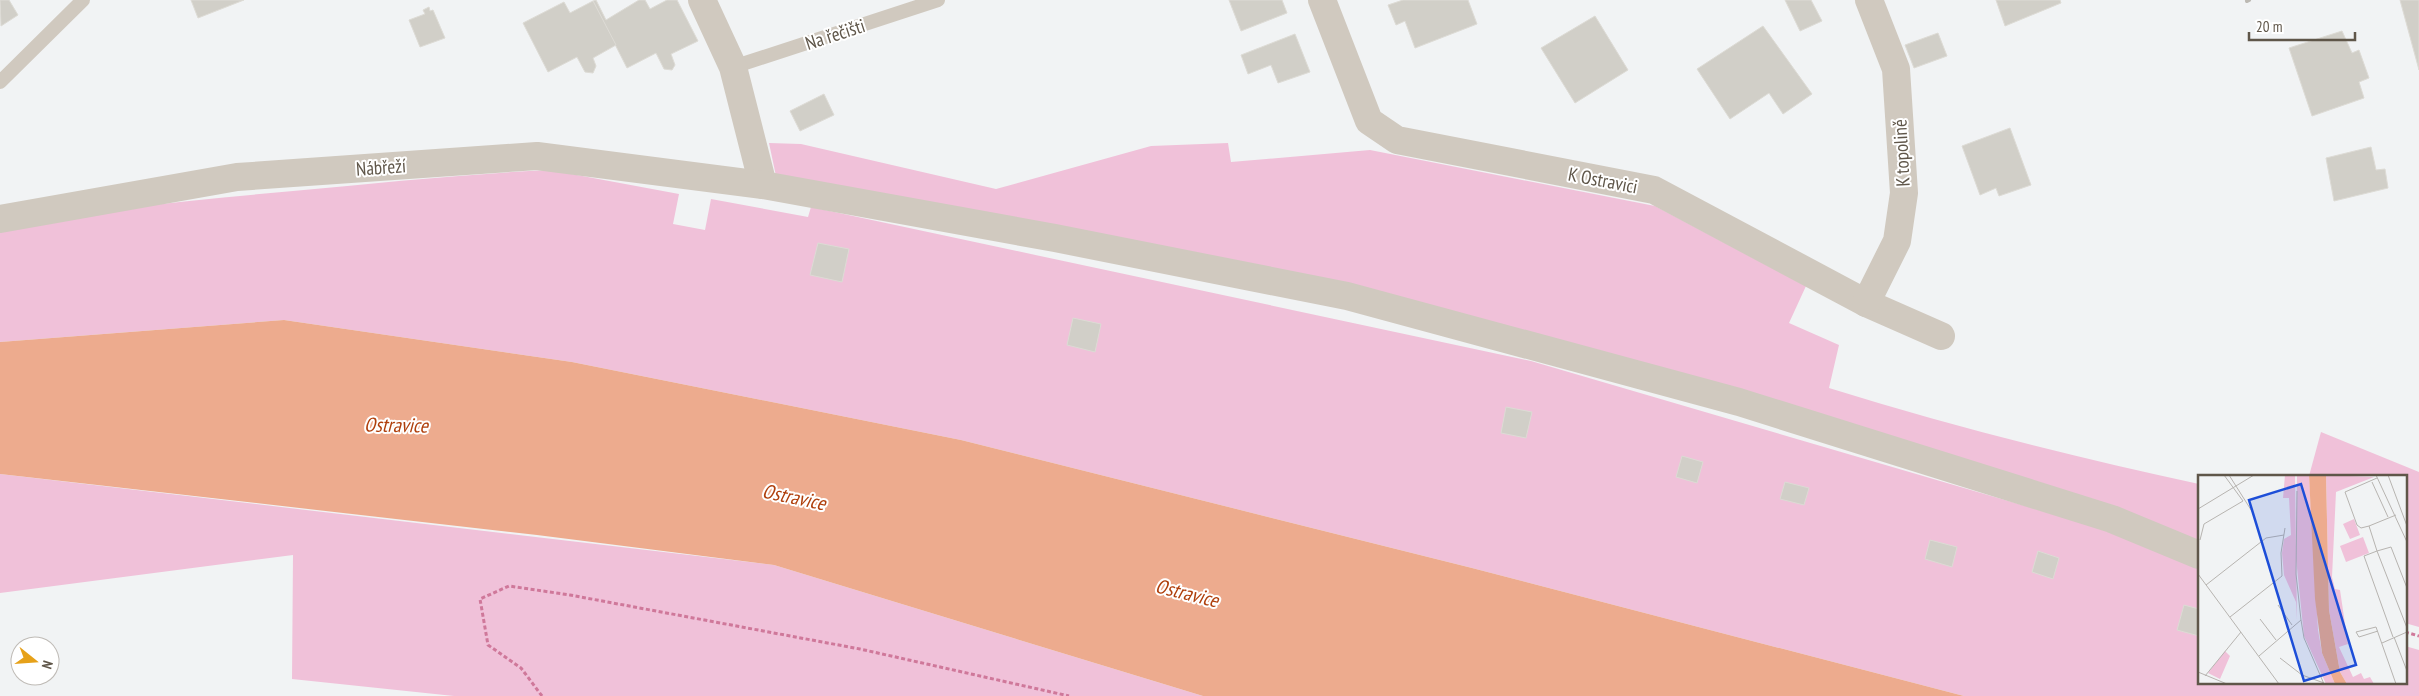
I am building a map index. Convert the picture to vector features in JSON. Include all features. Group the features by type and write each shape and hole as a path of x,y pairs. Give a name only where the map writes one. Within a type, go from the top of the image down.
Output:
{"street":[{"path":"702,0 733,67 763,185"},
{"name":"K Ostravici","path":"1322,0 1369,121 1397,140 1654,190 1866,303 1940,336"},
{"name":"K topolině","path":"1866,303 1897,241 1904,193 1896,68 1869,0"},
{"name":"Nábřeží","path":"0,219 237,177 537,156 763,185 1055,238 1347,296 1738,402 2112,520 2198,555"}],"lane":[{"path":"0,82 82,0"},
{"name":"Na řečišti","path":"733,67 938,0"}],"path":[{"path":"542,696 521,668 488,645 480,599 509,586 570,595 860,649 1069,696"},
{"path":"2406,632 2419,636"}],"shaded area":[{"path":"769,143 801,144 996,189 1151,146 1228,143 1231,162 1370,150 1655,206 1806,286 1789,323 1839,345 1829,388 2013,440 2198,484 2198,545 1765,400 776,176"},
{"path":"550,170 679,194 673,224 705,230 711,199 808,217 811,207 1531,361 2107,530 2198,566 2198,684 2406,684 2406,646 2419,650 2419,696 1964,696 1472,568 961,440 572,362 284,320 0,342 0,229 72,216 183,202 486,174"},
{"path":"2321,432 2419,472 2419,627 2406,623 2406,475 2309,475"},
{"path":"0,474 774,565 1203,696 454,696 292,679 293,555 0,593"}],"water":[{"name":"Ostravice","path":"284,320 572,362 961,440 1472,568 1964,696 1203,696 774,565 537,535 0,474 0,342"}],"building":[{"path":"0,0 9,0 18,15 1,26"},
{"path":"191,0 244,0 198,18"},
{"path":"596,0 606,20 639,0 645,0 650,9 667,0 677,0 698,41 671,54 675,65 672,70 664,69 656,53 627,68 593,1"},
{"path":"1229,0 1282,0 1287,13 1241,31"},
{"path":"1403,0 1468,0 1477,24 1415,48 1405,21 1396,25 1388,5"},
{"path":"1785,0 1811,0 1822,21 1800,31"},
{"path":"1996,0 2060,0 2061,3 2005,26"},
{"path":"2400,0 2419,0 2419,70"},
{"path":"593,1 616,45 593,58 596,66 593,73 585,72 577,57 548,72 523,23 564,2 570,13"},
{"path":"429,7 430,11 433,10 445,38 420,47 409,20 425,14 423,10"},
{"path":"1595,16 1628,70 1575,103 1541,48"},
{"path":"1763,26 1812,94 1783,114 1769,93 1730,119 1697,69"},
{"path":"2342,31 2352,53 2359,50 2369,78 2359,82 2364,98 2312,116 2289,48"},
{"path":"1938,33 1947,56 1914,68 1905,45"},
{"path":"1295,34 1310,72 1278,83 1271,65 1248,74 1241,55"},
{"path":"824,94 834,115 800,131 790,111"},
{"path":"2010,128 2031,185 1999,196 1996,188 1980,195 1962,146"},
{"path":"2371,147 2376,170 2385,169 2388,188 2334,201 2326,158"},
{"path":"818,243 849,249 842,282 810,275"},
{"path":"1073,318 1101,324 1095,352 1067,345"},
{"path":"1506,407 1532,412 1526,438 1501,433"},
{"path":"1682,456 1703,462 1697,483 1676,477"},
{"path":"1785,482 1809,488 1804,505 1780,499"},
{"path":"1930,540 1957,547 1952,567 1925,559"},
{"path":"2038,551 2059,558 2053,579 2032,572"},
{"path":"2184,605 2198,609 2198,636 2177,630"}]}
